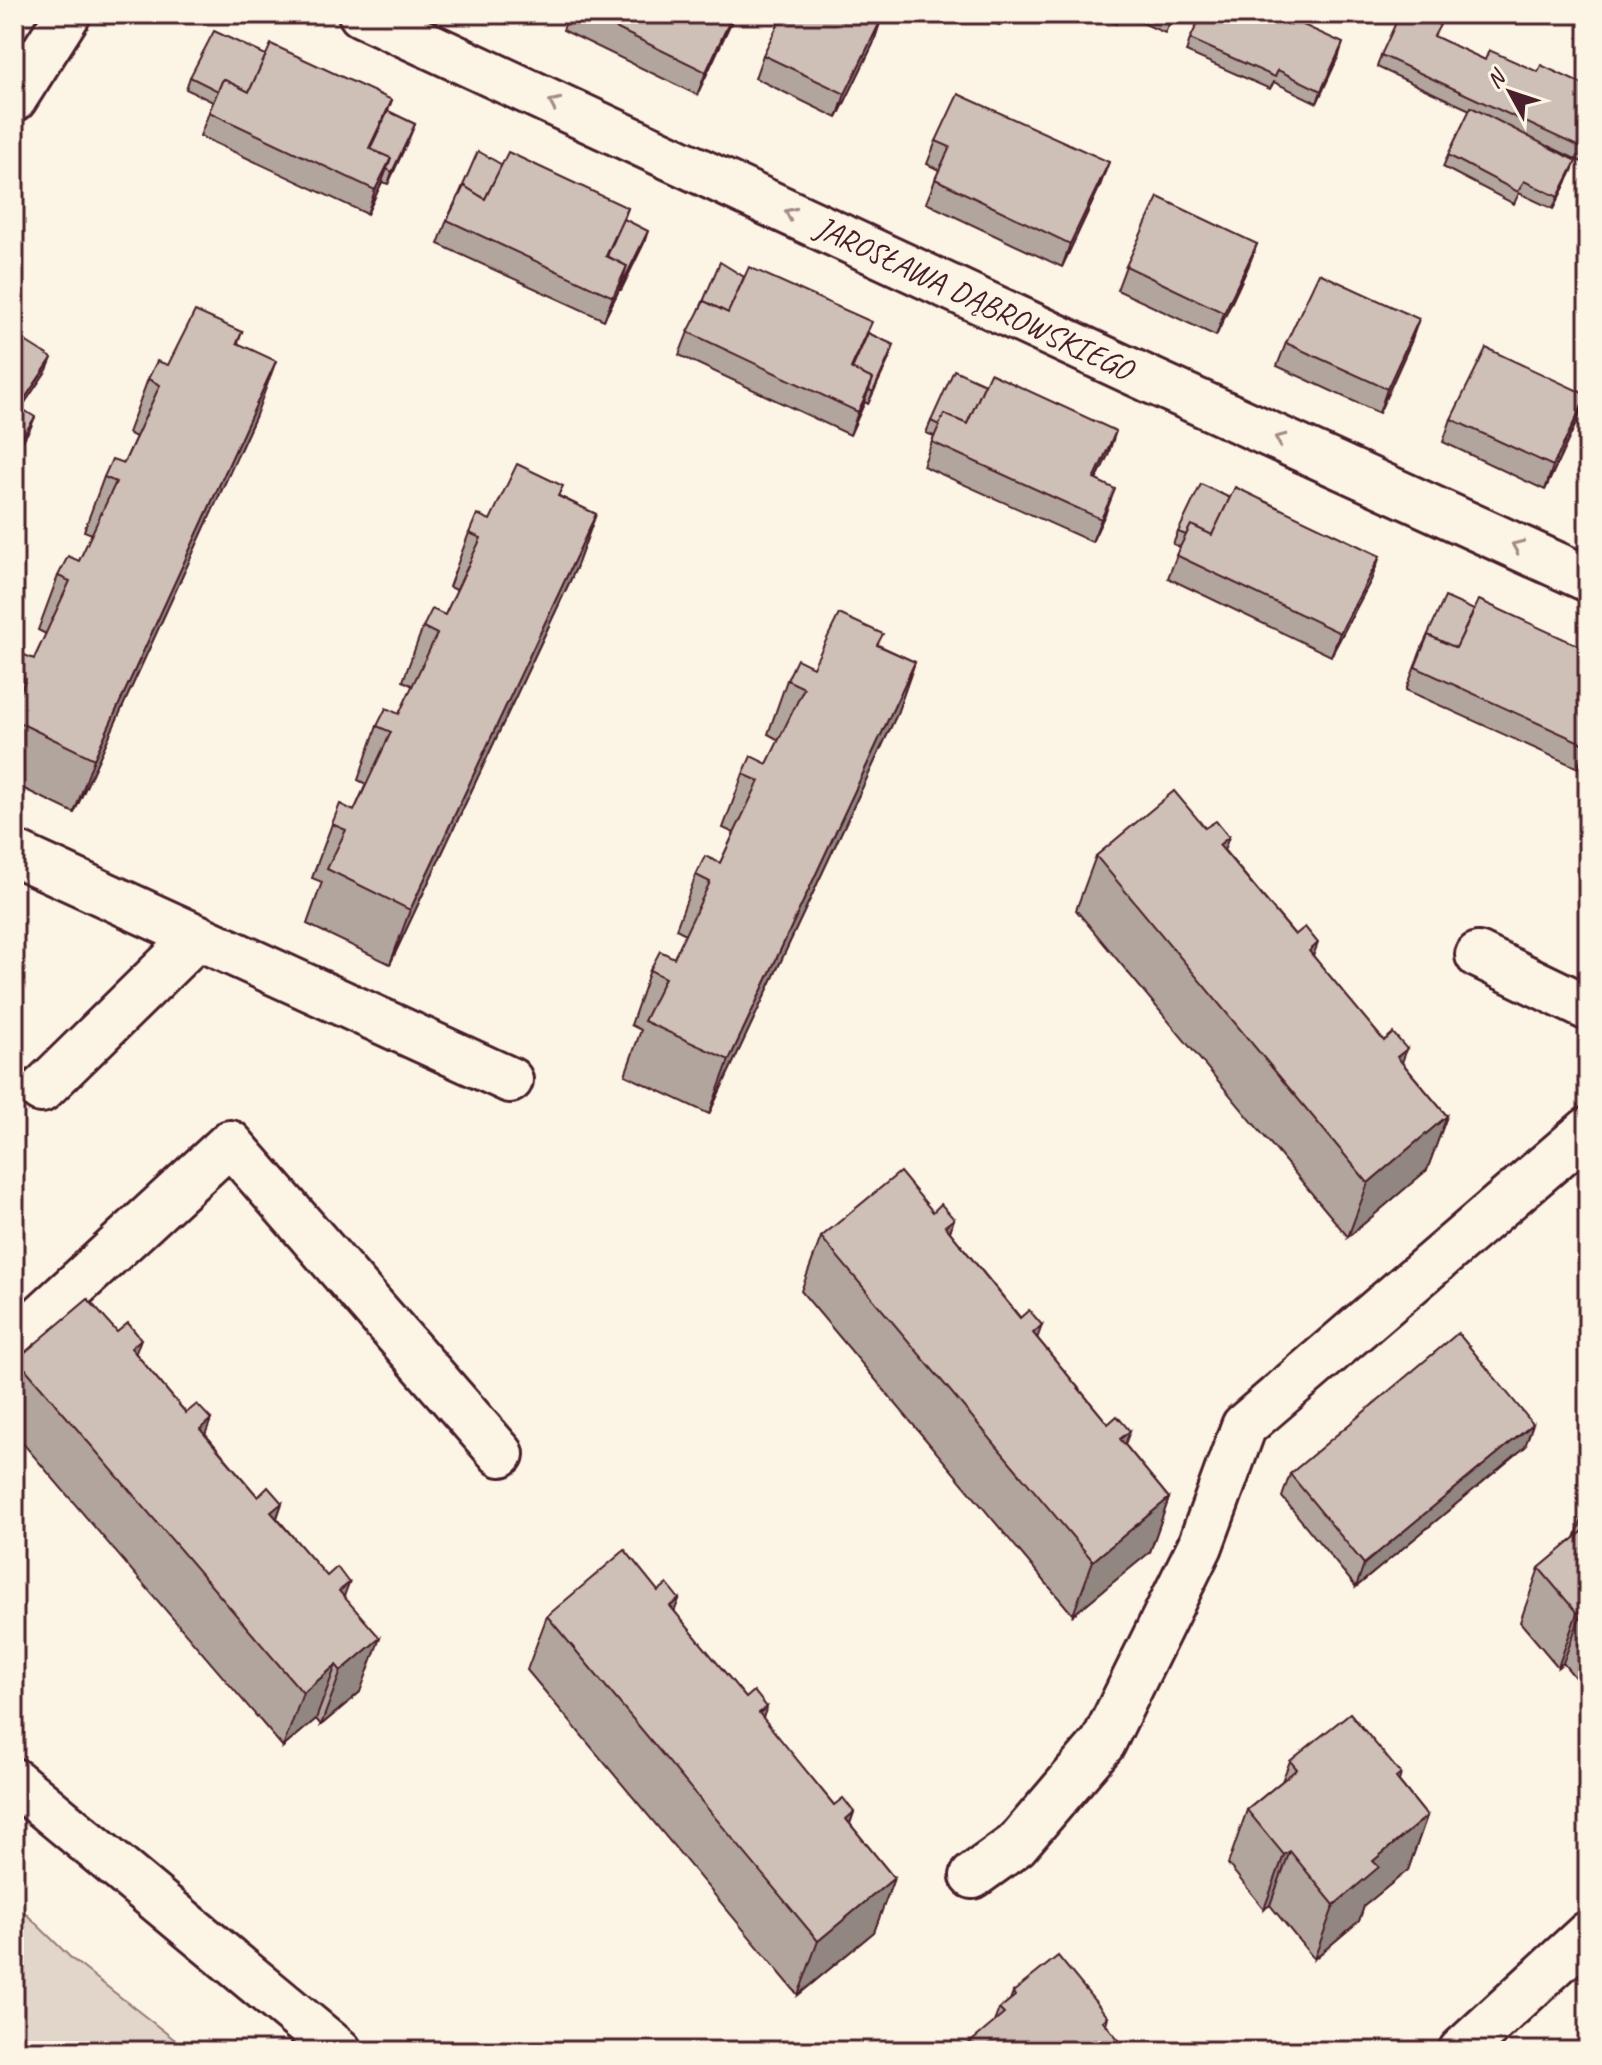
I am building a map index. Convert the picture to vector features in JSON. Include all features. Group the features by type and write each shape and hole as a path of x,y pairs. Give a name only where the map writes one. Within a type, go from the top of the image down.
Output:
{"street":[{"path":"14,99 68,14"},
{"name":"JAROSŁAWA DĄBROWSKIEGO","path":"361,14 1588,579"},
{"path":"14,853 510,1080"},
{"path":"41,1090 197,937"},
{"path":"1478,955 1588,1008"},
{"path":"973,1876 1016,1845 1103,1743 1200,1546 1244,1426 1588,1130"},
{"path":"14,1342 230,1143 501,1454"},
{"path":"14,1781 339,2051"},
{"path":"1461,2051 1588,1934"}],"shaded area":[{"path":"14,1902 72,1959 189,2051 14,2051"}],"building":[{"path":"587,14 733,14 706,72"},
{"path":"783,14 868,14 881,20 845,94 763,55"},
{"path":"1154,14 1173,14 1170,21"},
{"path":"1202,14 1279,14 1343,43 1321,91 1278,70 1275,77 1190,39"},
{"path":"1400,14 1417,14 1440,25 1434,36 1485,60 1489,50 1538,72 1541,65 1588,87 1588,151 1381,55"},
{"path":"214,31 266,55 249,92 223,79 218,91 190,77"},
{"path":"271,44 392,100 369,148 391,158 375,190 209,112 223,79 249,92"},
{"path":"958,94 1109,162 1070,244 935,179 950,147 936,141"},
{"path":"1471,107 1576,161 1558,197 1524,181 1518,192 1448,155"},
{"path":"388,111 415,124 392,172 387,169 391,158 370,149"},
{"path":"478,151 502,165 485,199 464,186 458,197"},
{"path":"508,152 628,208 606,256 627,266 613,297 447,220 464,186 485,199"},
{"path":"1158,197 1257,244 1224,313 1126,266"},
{"path":"624,219 648,231 623,278 627,266 607,256"},
{"path":"720,262 744,277 728,313 704,301 699,311"},
{"path":"749,267 872,322 851,368 873,379 858,412 688,332 704,301 728,313"},
{"path":"1319,273 1419,319 1387,389 1286,343"},
{"path":"195,311 242,332 237,343 276,361 94,759 14,720 14,705 26,679 14,673 22,654 34,659 70,581 58,576 68,556 79,561 116,482 104,477 112,459 124,463 160,385 148,379 157,361 168,365"},
{"path":"868,333 894,345 873,392 869,390 873,379 852,369"},
{"path":"14,334 52,358 19,407 35,417 14,450"},
{"path":"1486,348 1587,395 1553,466 1451,419"},
{"path":"954,370 985,384 967,424 944,414 939,425 931,421"},
{"path":"990,373 1116,431 1094,479 1115,489 1101,519 932,442 944,414 967,424"},
{"path":"517,464 563,486 558,496 596,514 410,910 327,869 346,830 332,824 340,804 354,811 391,732 377,726 386,708 399,714 437,634 423,627 432,609 445,615 481,538 469,533 477,514 490,520"},
{"path":"1201,484 1230,498 1212,535 1191,525 1186,535 1178,532"},
{"path":"1235,487 1380,556 1340,633 1176,555 1191,525 1212,535"},
{"path":"1445,597 1474,610 1456,648 1428,635 1423,645"},
{"path":"1479,600 1588,650 1588,690 1581,705 1588,708 1586,745 1415,667 1428,635 1456,648"},
{"path":"839,614 883,634 877,645 915,662 729,1060 644,1021 665,978 650,970 660,951 674,958 710,882 696,875 705,856 720,863 759,781 743,774 751,756 767,764 804,688 787,680 797,659 813,667"},
{"path":"1174,791 1205,828 1216,821 1229,837 1219,845 1295,935 1305,927 1318,943 1309,951 1384,1041 1393,1033 1407,1049 1397,1057 1447,1116 1368,1183 1096,856"},
{"path":"900,1172 933,1212 941,1204 954,1219 945,1226 1020,1318 1029,1310 1042,1325 1033,1333 1108,1424 1117,1416 1130,1431 1120,1439 1169,1498 1093,1561 821,1237"},
{"path":"88,1299 117,1332 128,1323 141,1339 131,1348 186,1413 197,1404 211,1419 200,1429 258,1497 268,1487 282,1503 271,1512 327,1576 337,1567 349,1583 339,1591 380,1638 341,1671 336,1665 303,1693 17,1359"},
{"path":"1458,1333 1533,1424 1364,1564 1290,1474"},
{"path":"1588,1527 1588,1615 1583,1609 1577,1613 1539,1568"},
{"path":"625,1550 658,1591 667,1584 679,1599 670,1606 746,1698 754,1691 767,1707 759,1713 834,1805 843,1798 854,1812 846,1819 894,1878 818,1941 547,1616"},
{"path":"1350,1713 1401,1774 1396,1778 1427,1816 1373,1861 1379,1867 1334,1905 1290,1851 1284,1855 1247,1810 1297,1769 1290,1761"},
{"path":"1058,1956 1108,2017 1103,2021 1128,2051 960,2051 1004,2014 999,2009 1015,1996 1013,1992"}]}
